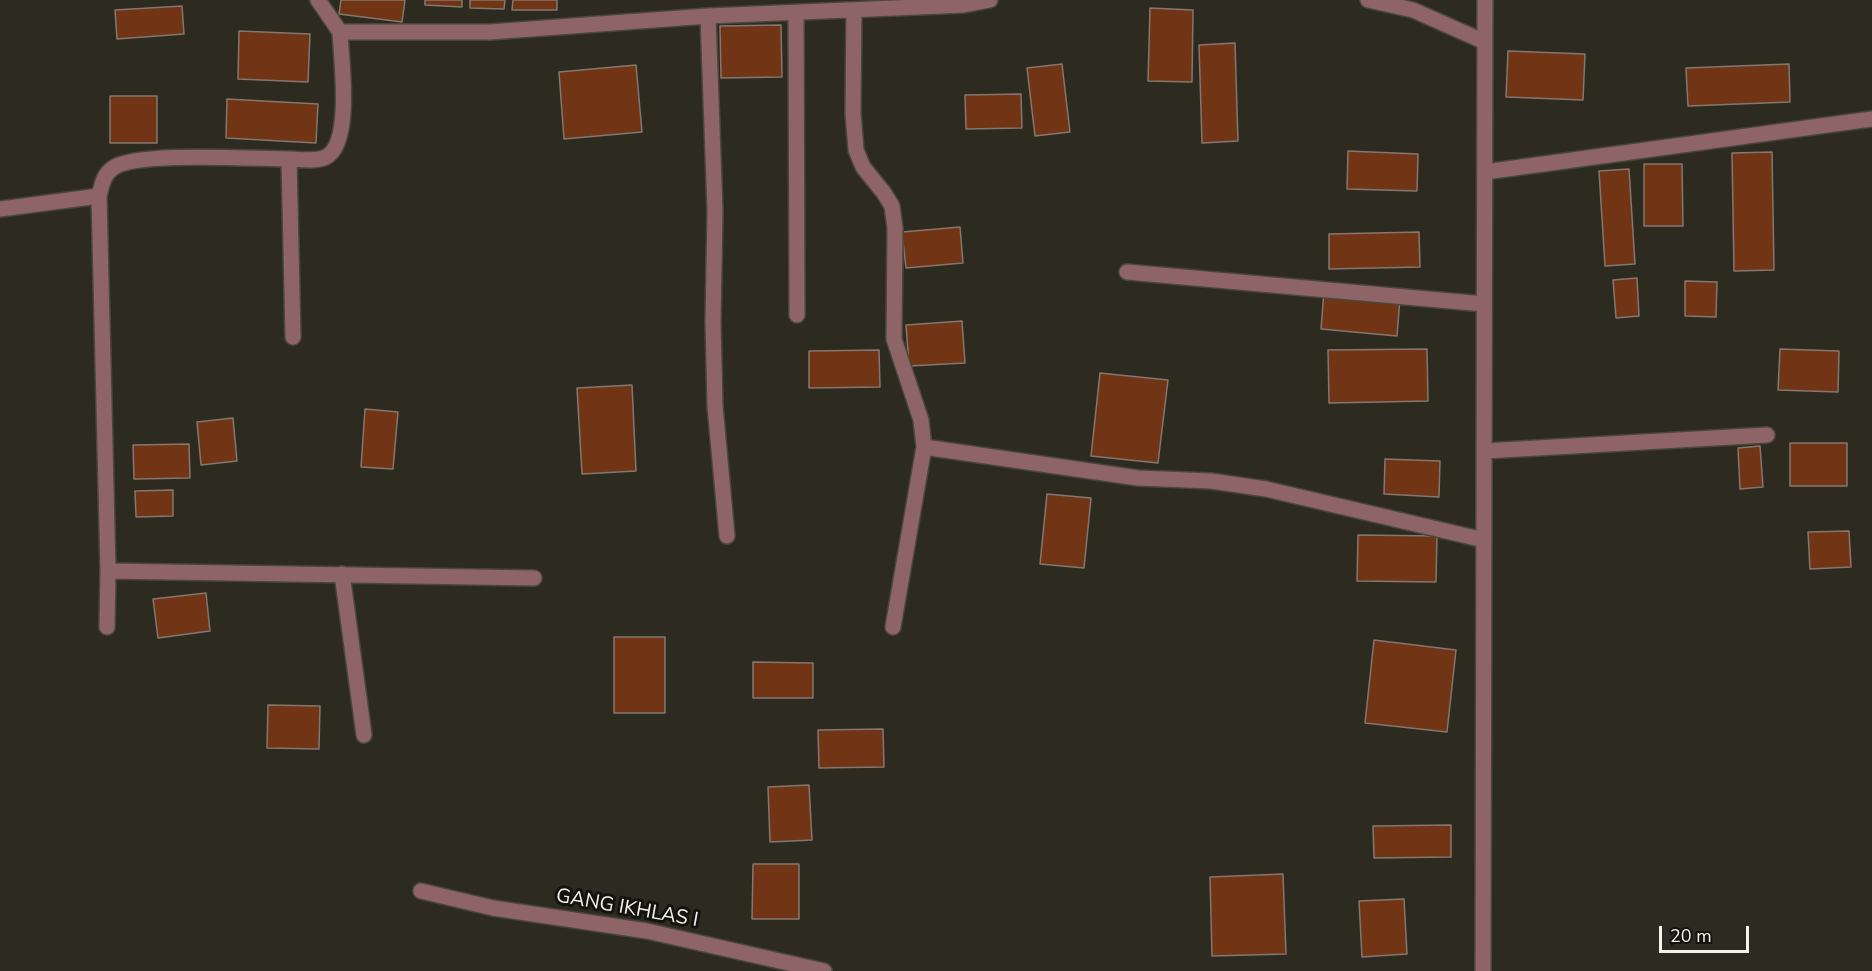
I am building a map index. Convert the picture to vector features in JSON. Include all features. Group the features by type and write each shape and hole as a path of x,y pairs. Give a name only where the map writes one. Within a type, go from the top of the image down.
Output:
{"street":[{"path":"107,627 108,571 99,196 104,177 112,168 124,162 161,158 311,160 326,157 336,147 343,116 340,32 318,0"},
{"path":"340,32 490,32 708,16 964,5 990,0"},
{"path":"1368,0 1413,10 1485,42"},
{"path":"1483,971 1485,0"},
{"path":"854,10 853,113 856,150 863,167 892,206 895,228 894,339 921,420 924,447 893,627"},
{"path":"796,13 797,315"},
{"path":"708,16 714,211 715,405 727,536"},
{"path":"1485,172 1872,119 1872,134"},
{"path":"289,159 293,337"},
{"path":"0,209 99,196"},
{"path":"1126,272 1484,304"},
{"path":"1484,451 1767,435"},
{"path":"924,447 1138,478 1211,481 1266,489 1484,540"},
{"path":"108,571 534,578"},
{"path":"342,574 364,735"},
{"name":"GANG IKHLAS I","path":"421,891 493,908 647,931 824,971"}],"building":[{"path":"341,0 405,0 402,22 339,14"},
{"path":"425,0 462,0 462,7 425,5"},
{"path":"470,0 505,0 504,9 470,8"},
{"path":"513,0 557,0 557,10 512,10"},
{"path":"182,6 184,34 117,39 115,10"},
{"path":"1150,8 1193,10 1192,82 1148,81"},
{"path":"781,25 782,77 721,78 720,26"},
{"path":"239,31 310,34 308,82 238,79"},
{"path":"1235,43 1238,141 1202,143 1199,45"},
{"path":"1508,51 1585,54 1583,100 1506,97"},
{"path":"1062,64 1070,132 1035,136 1027,68"},
{"path":"1789,64 1790,102 1688,106 1686,68"},
{"path":"636,65 642,132 564,139 559,72"},
{"path":"1021,94 1022,128 966,129 965,95"},
{"path":"110,96 157,96 157,143 110,143"},
{"path":"227,99 318,104 316,143 226,138"},
{"path":"1348,151 1418,154 1417,191 1347,189"},
{"path":"1772,152 1774,270 1734,271 1732,153"},
{"path":"1644,164 1682,164 1683,226 1644,226"},
{"path":"1629,169 1635,264 1605,266 1599,171"},
{"path":"960,227 963,263 906,268 902,232"},
{"path":"1419,232 1420,267 1329,269 1329,234"},
{"path":"1637,278 1639,316 1616,318 1613,280"},
{"path":"1685,281 1717,282 1716,317 1685,316"},
{"path":"1324,291 1400,298 1397,336 1321,329"},
{"path":"962,321 965,363 909,366 906,325"},
{"path":"1427,349 1428,401 1329,403 1328,350"},
{"path":"1780,349 1839,351 1838,392 1778,390"},
{"path":"879,350 880,387 809,388 809,351"},
{"path":"1100,373 1168,380 1158,463 1091,456"},
{"path":"632,385 636,471 582,474 577,388"},
{"path":"365,409 398,412 393,469 361,467"},
{"path":"233,418 237,461 201,465 197,422"},
{"path":"1790,443 1847,443 1847,486 1790,486"},
{"path":"189,444 190,478 134,479 133,445"},
{"path":"1760,446 1763,487 1740,489 1738,448"},
{"path":"1385,459 1440,461 1439,497 1384,494"},
{"path":"173,490 173,516 136,517 135,491"},
{"path":"1047,494 1091,498 1084,568 1040,564"},
{"path":"1849,531 1851,567 1810,569 1808,532"},
{"path":"1358,535 1437,536 1436,582 1357,581"},
{"path":"206,593 210,631 158,638 153,599"},
{"path":"614,637 665,637 665,713 614,713"},
{"path":"1374,640 1456,650 1447,732 1365,723"},
{"path":"753,662 813,663 813,698 753,698"},
{"path":"268,705 320,706 319,749 267,748"},
{"path":"883,729 884,767 819,768 818,730"},
{"path":"809,785 812,840 770,842 768,787"},
{"path":"1451,825 1451,857 1374,858 1373,826"},
{"path":"753,864 799,864 799,919 752,919"},
{"path":"1283,874 1286,954 1212,956 1210,877"},
{"path":"1404,899 1407,954 1362,957 1359,901"}]}
